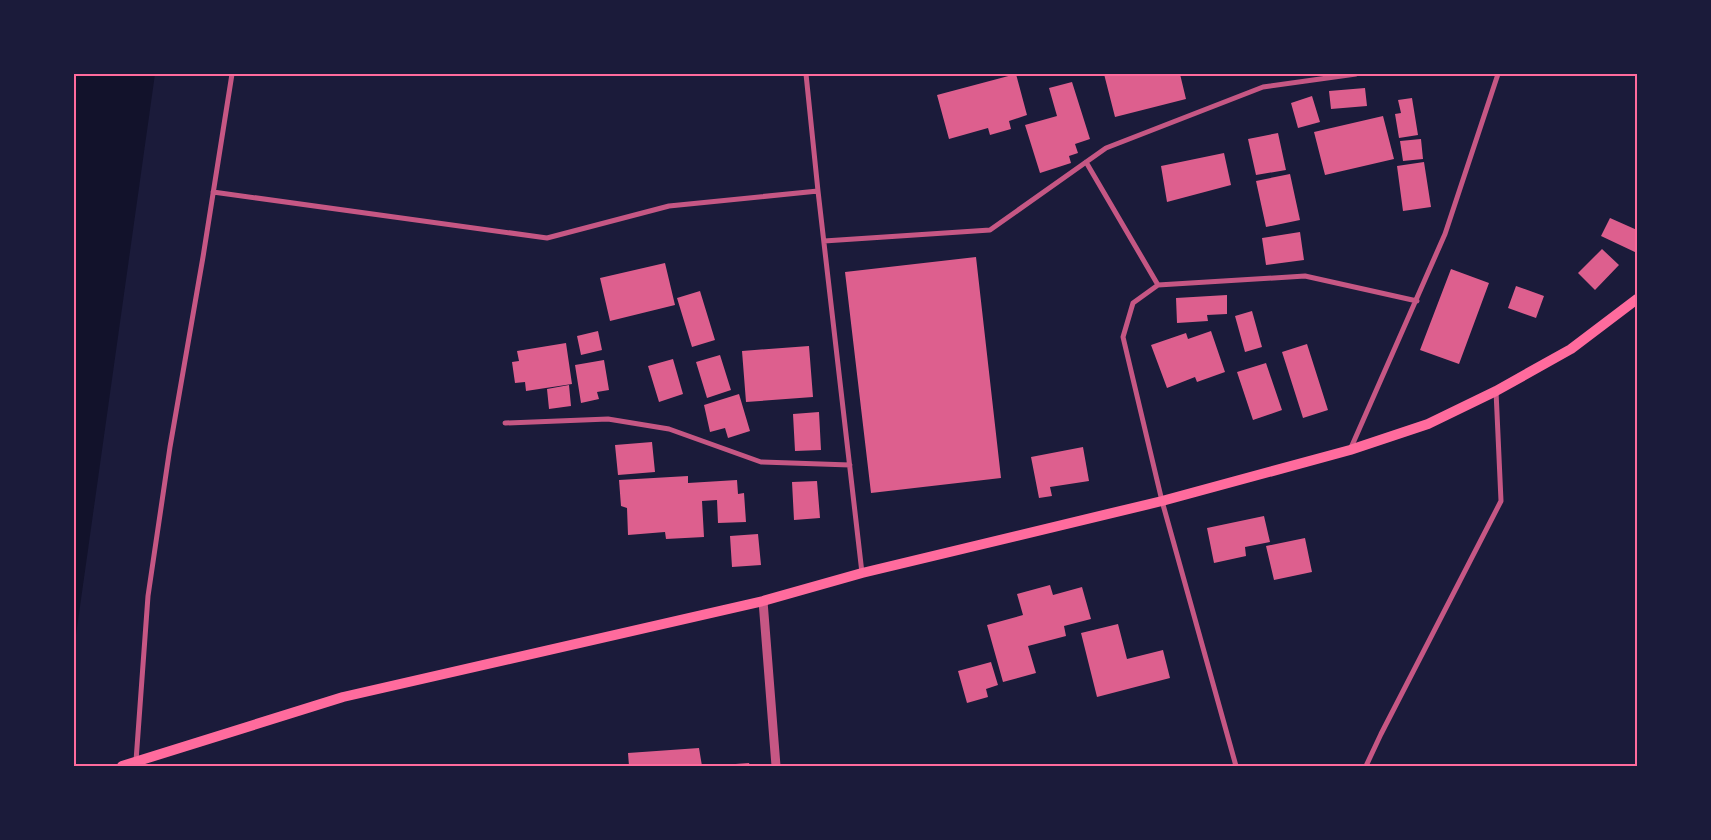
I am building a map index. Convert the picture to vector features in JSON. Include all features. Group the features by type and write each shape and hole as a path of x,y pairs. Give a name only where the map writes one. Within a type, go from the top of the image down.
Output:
{"main road":[{"path":"130,764 343,696 763,601 862,573 1162,502 1350,450 1428,424 1496,390 1571,349 1637,299"}],"street":[{"path":"130,764 148,596 170,447 232,74"},
{"path":"806,74 862,573"},
{"path":"824,241 990,230 1106,148 1263,87 1356,74"},
{"path":"1350,450 1445,234 1498,74"},
{"path":"1086,162 1158,286"},
{"path":"213,192 547,238 669,206 818,191"},
{"path":"1236,766 1162,502 1123,337 1133,303 1158,286 1305,276 1417,300"},
{"path":"1366,766 1501,501 1496,390"},
{"path":"505,423 608,419 669,430 760,462 850,466"},
{"path":"763,601 776,766"}],"shaded area":[{"path":"74,74 155,74 74,649"}],"building":[{"path":"1016,74 1027,115 1009,121 1011,129 990,135 988,128 949,139 937,95"},
{"path":"1104,74 1180,74 1186,99 1115,117"},
{"path":"1072,82 1090,139 1075,144 1078,153 1069,156 1071,163 1040,173 1025,125 1057,116 1049,88"},
{"path":"1365,88 1367,106 1331,109 1329,91"},
{"path":"1312,96 1320,122 1298,128 1291,103"},
{"path":"1412,98 1418,135 1399,138 1395,114 1401,113 1398,100"},
{"path":"1383,116 1394,159 1325,175 1314,132"},
{"path":"1278,133 1286,170 1256,175 1248,139"},
{"path":"1421,139 1423,159 1403,161 1400,141"},
{"path":"1224,153 1231,185 1167,202 1161,166"},
{"path":"1424,162 1431,207 1403,211 1397,166"},
{"path":"1290,174 1300,220 1266,227 1256,181"},
{"path":"1610,218 1637,230 1637,253 1601,236"},
{"path":"1300,232 1304,260 1266,265 1262,238"},
{"path":"1602,249 1619,265 1595,290 1578,273"},
{"path":"976,257 1001,478 871,493 845,272"},
{"path":"665,263 675,305 610,321 600,278"},
{"path":"1451,269 1489,283 1459,364 1420,350"},
{"path":"1516,286 1544,296 1536,318 1508,308"},
{"path":"700,291 715,340 692,347 677,298"},
{"path":"1227,295 1227,314 1207,315 1208,321 1177,323 1176,298"},
{"path":"1252,311 1262,347 1245,352 1235,316"},
{"path":"598,331 602,350 581,355 577,336"},
{"path":"1211,331 1225,372 1197,382 1195,377 1167,388 1151,345 1186,333 1188,339"},
{"path":"566,343 572,384 526,391 525,382 515,383 512,362 519,361 517,351"},
{"path":"1307,344 1328,410 1303,418 1282,352"},
{"path":"809,346 813,397 746,402 742,351"},
{"path":"720,355 731,390 707,398 696,362"},
{"path":"673,359 683,394 659,402 648,366"},
{"path":"604,360 609,390 597,392 599,399 581,403 575,365"},
{"path":"1266,363 1282,410 1253,420 1237,372"},
{"path":"569,385 571,406 549,409 547,389"},
{"path":"739,394 750,431 728,438 725,428 710,432 704,405"},
{"path":"819,412 821,450 795,451 793,414"},
{"path":"652,442 655,472 618,475 615,445"},
{"path":"1083,447 1089,481 1050,487 1052,496 1039,498 1031,457"},
{"path":"688,476 688,483 737,480 738,494 744,493 746,522 718,523 717,500 702,501 704,537 666,539 665,532 628,535 627,508 621,506 619,480"},
{"path":"817,481 820,518 794,520 792,482"},
{"path":"1264,516 1270,542 1245,547 1246,556 1214,563 1207,528"},
{"path":"758,534 761,565 732,567 730,536"},
{"path":"1305,538 1312,572 1274,580 1266,546"},
{"path":"1050,585 1053,595 1082,587 1091,619 1064,626 1066,636 1028,646 1036,673 1003,682 987,625 1023,615 1017,594"},
{"path":"1118,624 1127,659 1163,650 1170,678 1097,697 1081,633"},
{"path":"991,662 998,685 986,689 988,697 967,703 958,671"},
{"path":"699,748 702,766 629,766 628,753"},
{"path":"749,763 750,766 722,766 722,765"}]}
